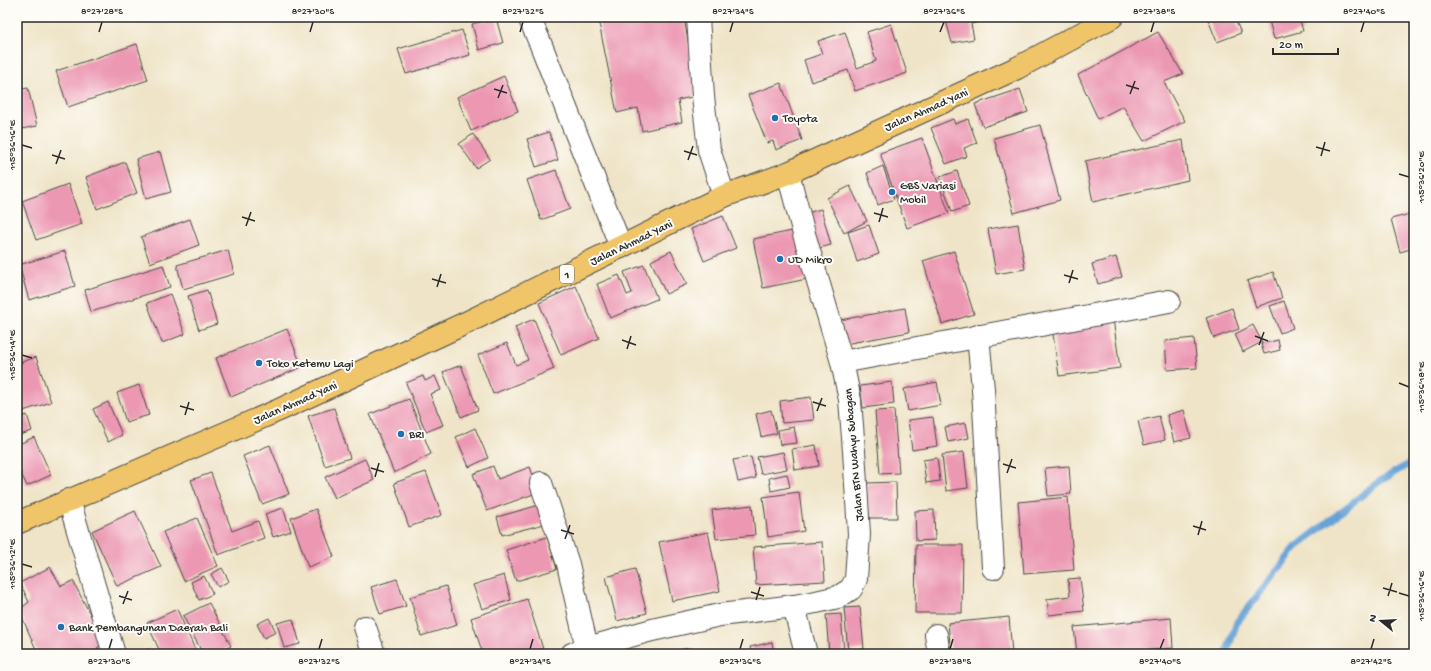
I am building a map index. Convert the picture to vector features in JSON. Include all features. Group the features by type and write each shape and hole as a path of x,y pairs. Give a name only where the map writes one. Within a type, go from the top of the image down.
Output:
{"highway":[{"name":"Jalan Ahmad Yani","path":"17,523 279,410 470,321 724,196 788,173 1017,68 1112,17"}],"street":[{"path":"529,17 621,247"},
{"path":"698,17 703,96 709,150 724,196"},
{"name":"Jalan BTN Wahyu Subagan","path":"580,651 652,630 720,615 794,606 838,597 851,589 856,579 859,534 850,400 842,362 804,234 788,173"},
{"path":"842,362 1169,301"},
{"path":"978,336 983,389 993,568"},
{"path":"541,483 568,564 580,651"},
{"path":"69,500 114,654"},
{"path":"794,606 806,654"},
{"path":"365,627 374,654"}],"building":[{"path":"684,17 697,96 678,100 682,122 642,131 638,108 617,113 598,18"},
{"path":"945,17 996,17 971,24 974,39 952,43"},
{"path":"1207,17 1234,17 1241,33 1217,42"},
{"path":"1268,17 1299,17 1303,31 1274,39"},
{"path":"496,18 503,43 479,50 472,24"},
{"path":"891,24 907,73 855,91 848,70 811,82 804,60 822,54 818,41 845,32 857,68 876,61 867,32"},
{"path":"462,30 470,55 406,74 398,49"},
{"path":"1158,32 1183,74 1164,82 1185,121 1144,141 1123,106 1098,119 1078,75"},
{"path":"137,44 148,80 68,107 56,71"},
{"path":"504,76 518,111 471,131 457,97"},
{"name":"Toyota","path":"781,83 802,140 776,150 773,141 767,143 748,95"},
{"path":"28,88 37,126 17,130 17,90"},
{"path":"1020,89 1028,112 983,127 975,104"},
{"path":"953,119 955,124 968,119 977,143 964,148 967,156 946,164 931,128"},
{"path":"1040,125 1060,200 1014,213 994,138"},
{"path":"549,132 558,160 536,167 527,139"},
{"path":"473,134 490,159 476,168 459,144"},
{"path":"922,138 949,213 907,228 880,153"},
{"path":"1183,140 1188,180 1093,202 1085,161"},
{"path":"160,152 171,192 146,199 136,159"},
{"path":"125,162 137,193 97,209 86,177"},
{"path":"883,166 894,199 878,205 867,173"},
{"path":"556,170 570,209 541,220 527,180"},
{"path":"957,171 969,206 952,212 940,177"},
{"path":"68,184 82,224 36,240 22,201"},
{"path":"850,186 867,221 844,233 827,198"},
{"path":"17,208 21,217 17,219"},
{"path":"821,209 831,245 812,250 803,214"},
{"path":"1414,213 1414,248 1400,252 1391,219"},
{"path":"723,216 736,248 704,261 691,229"},
{"path":"190,219 199,245 150,263 141,237"},
{"path":"1018,224 1025,269 996,274 988,229"},
{"path":"869,225 879,254 857,262 848,232"},
{"name":"UD Mikro","path":"797,230 807,279 763,288 753,239"},
{"path":"228,250 234,274 183,289 177,265"},
{"path":"65,251 75,286 29,300 19,265"},
{"path":"671,251 687,284 666,294 651,261"},
{"path":"954,251 974,314 942,324 923,261"},
{"path":"1116,257 1122,277 1098,284 1092,264"},
{"path":"163,265 170,287 91,312 85,290"},
{"path":"644,265 657,299 610,318 597,284 619,275 627,295 632,293 624,272"},
{"path":"1273,272 1282,298 1256,307 1247,281"},
{"path":"576,286 599,338 561,355 539,303"},
{"path":"207,290 217,324 199,330 188,296"},
{"path":"170,294 185,334 162,343 147,303"},
{"path":"1284,301 1293,328 1280,333 1270,306"},
{"path":"905,308 909,332 845,344 840,320"},
{"path":"1232,308 1239,329 1214,338 1206,318"},
{"path":"534,319 554,369 493,394 478,355 507,343 516,365 528,360 515,327"},
{"path":"1113,319 1120,368 1059,376 1052,327"},
{"path":"1253,325 1262,342 1243,352 1235,334"},
{"name":"Toko Ketemu Lagi","path":"287,329 302,367 231,397 216,358"},
{"path":"1194,338 1197,368 1167,370 1165,341"},
{"path":"1278,340 1280,350 1264,354 1261,344"},
{"path":"36,357 51,402 17,413 17,364"},
{"path":"461,365 478,410 461,417 443,372"},
{"path":"423,376 425,381 435,376 441,390 430,394 443,425 426,432 406,383"},
{"path":"892,382 894,404 863,408 860,386"},
{"path":"937,382 941,405 908,411 904,389"},
{"path":"139,385 149,415 126,422 117,393"},
{"path":"811,397 814,420 782,423 780,401"},
{"name":"BRI","path":"409,399 431,454 394,473 370,414"},
{"path":"108,402 122,435 108,442 93,409"},
{"path":"334,408 350,458 325,466 308,416"},
{"path":"771,410 777,433 761,437 756,414"},
{"path":"894,410 899,473 880,474 875,411"},
{"path":"1184,410 1191,438 1174,442 1167,415"},
{"path":"27,415 32,431 17,436 17,418"},
{"path":"1159,416 1165,440 1144,445 1138,421"},
{"path":"933,417 937,446 912,450 908,420"},
{"path":"966,423 969,438 948,442 945,427"},
{"path":"794,427 797,443 780,445 778,430"},
{"path":"475,428 488,458 469,467 456,437"},
{"path":"34,437 51,475 27,486 17,465 17,445"},
{"path":"270,445 289,494 262,504 243,456"},
{"path":"816,445 819,466 795,470 792,449"},
{"path":"783,452 787,469 761,474 757,457"},
{"path":"964,452 968,488 946,491 942,455"},
{"path":"751,457 756,478 738,482 733,460"},
{"path":"937,458 940,481 926,483 923,460"},
{"path":"365,459 374,480 335,498 325,477"},
{"path":"493,466 498,479 530,467 539,492 487,511 473,474"},
{"path":"1069,466 1071,494 1048,496 1045,468"},
{"path":"426,472 442,515 409,527 394,483"},
{"path":"211,473 232,531 258,521 264,538 218,555 191,480"},
{"path":"787,474 790,487 771,491 769,478"},
{"path":"896,482 897,518 869,518 867,483"},
{"path":"799,492 804,531 768,537 763,497"},
{"path":"1068,497 1074,570 1024,574 1018,502"},
{"path":"543,504 548,523 502,535 497,517"},
{"path":"752,505 755,535 716,539 712,510"},
{"path":"283,508 291,531 273,537 265,514"},
{"path":"316,509 334,557 308,567 291,518"},
{"path":"934,510 935,540 916,541 915,511"},
{"path":"135,511 161,567 117,586 92,531"},
{"path":"197,518 218,566 184,581 163,532"},
{"path":"708,532 720,591 672,601 659,542"},
{"path":"547,537 557,569 516,581 506,550"},
{"path":"822,542 825,581 756,585 753,547"},
{"path":"916,545 963,545 962,613 915,613"},
{"name":"Bank Pembangunan Daerah Bali","path":"50,567 61,586 73,581 105,643 97,648 100,654 38,654 19,610 29,602 20,583"},
{"path":"222,568 229,581 218,587 211,574"},
{"path":"635,569 647,613 617,621 606,577"},
{"path":"504,575 511,600 482,609 473,585"},
{"path":"204,576 213,594 199,600 191,582"},
{"path":"1080,578 1084,611 1049,615 1047,599 1070,596 1068,579"},
{"path":"397,579 406,606 380,614 371,587"},
{"path":"446,586 457,625 421,636 410,597"},
{"path":"527,599 543,649 529,654 483,654 471,618"},
{"path":"209,603 231,646 215,654 203,654 183,616"},
{"path":"860,607 864,649 848,651 844,608"},
{"path":"177,609 197,654 161,654 147,623"},
{"path":"841,614 844,654 829,654 826,615"},
{"path":"1009,617 1012,654 951,654 948,623"},
{"path":"269,618 276,632 264,638 257,624"},
{"path":"1171,618 1173,648 1109,654 1077,654 1074,627"},
{"path":"293,619 300,644 284,648 277,623"},
{"path":"772,642 774,654 752,654 750,647"},
{"path":"690,648 691,654 663,654 663,653"},
{"path":"149,649 151,654 139,654"},
{"path":"266,649 268,654 251,654"},
{"path":"365,649 367,654 353,654"}],"waterway":[{"path":"1226,654 1237,622 1296,547 1380,481 1414,461"}],"place":[{"name":"Toyota","path":"775,118"},
{"name":"GBS Variasi Mobil","path":"892,192"},
{"name":"UD Mikro","path":"780,259"},
{"name":"Toko Ketemu Lagi","path":"259,363"},
{"name":"BRI","path":"401,434"},
{"name":"Bank Pembangunan Daerah Bali","path":"61,627"}]}
